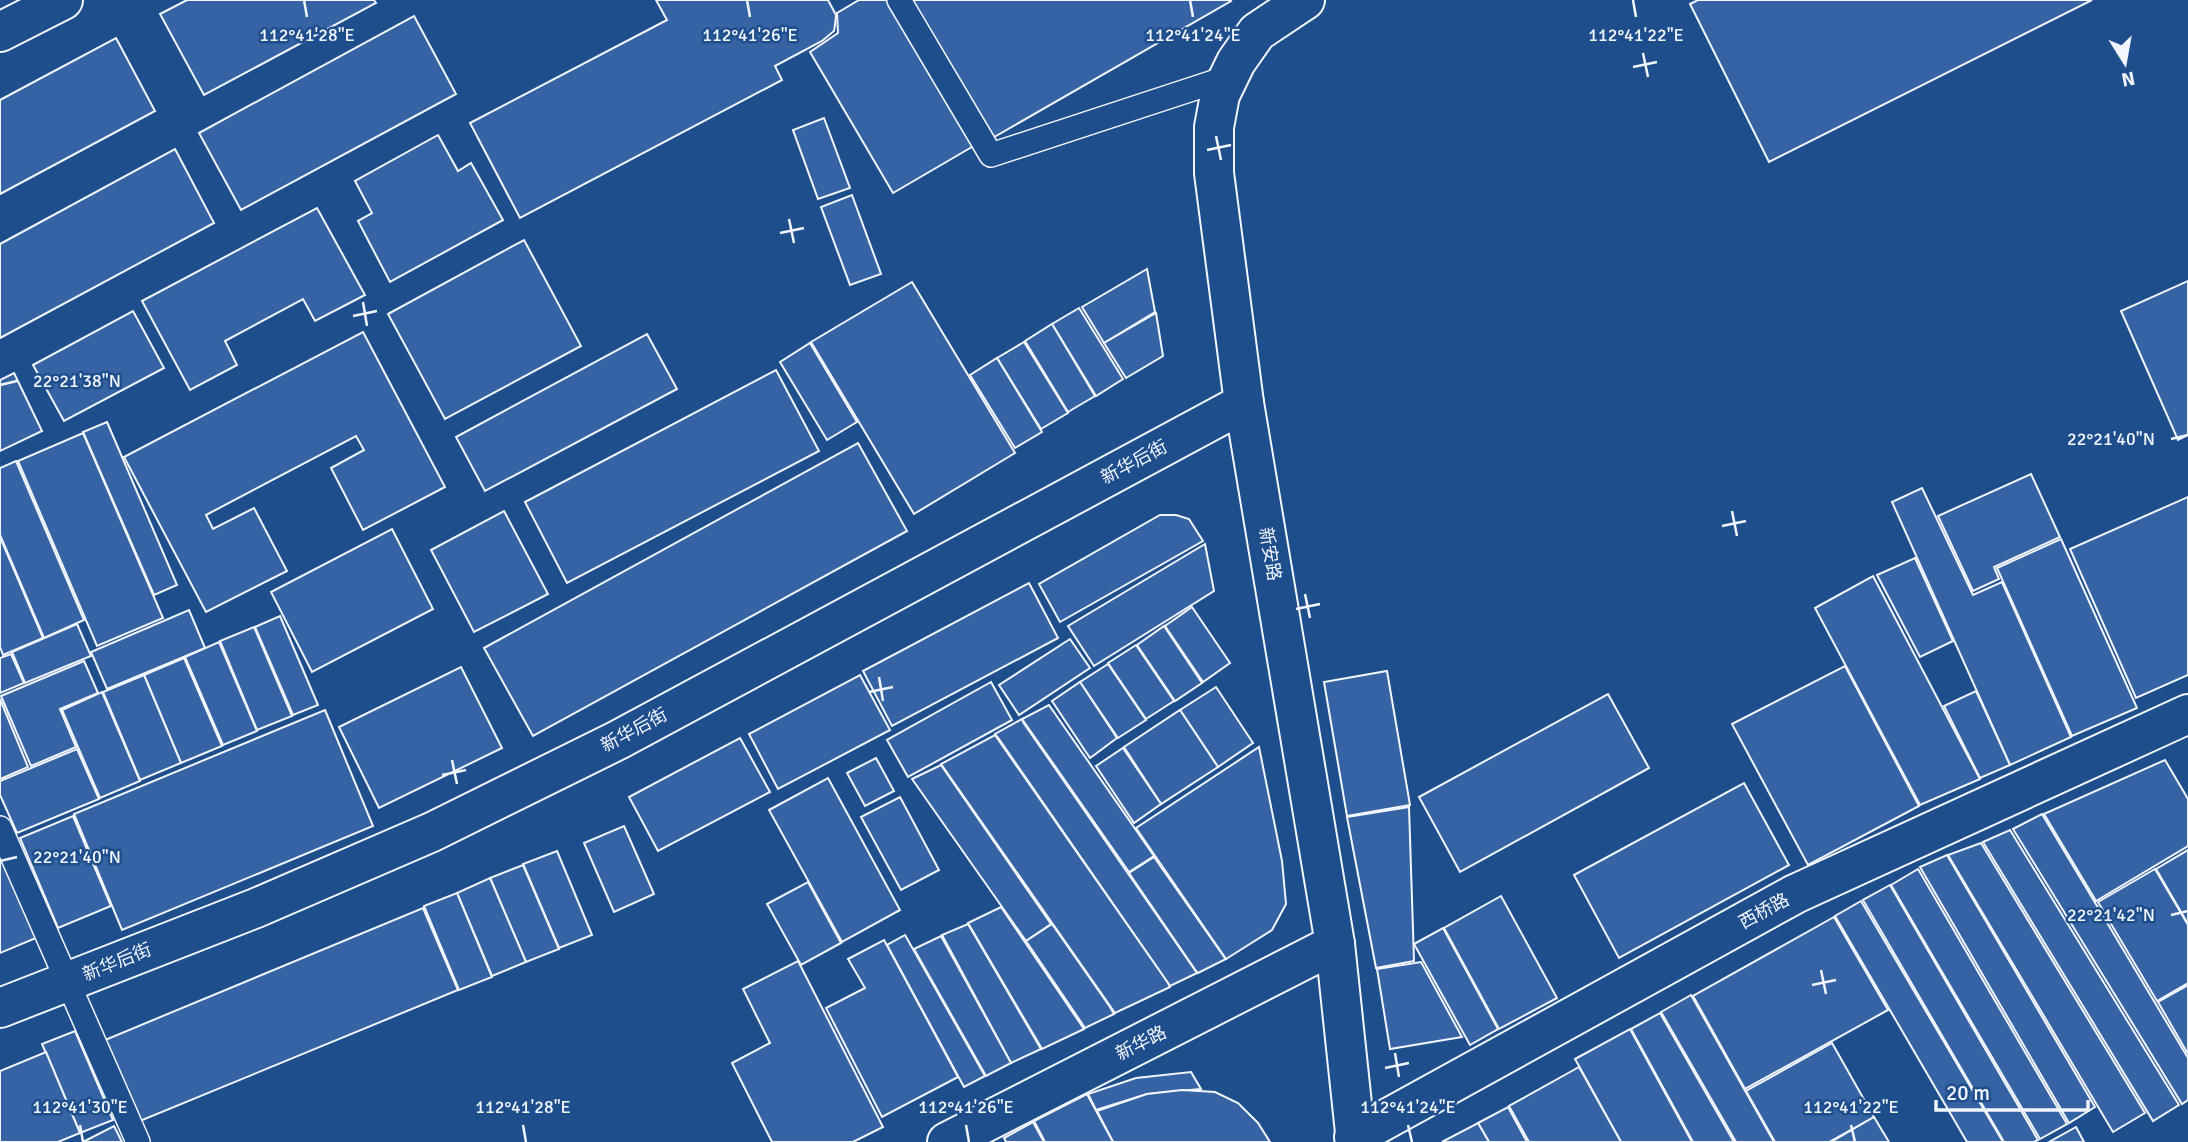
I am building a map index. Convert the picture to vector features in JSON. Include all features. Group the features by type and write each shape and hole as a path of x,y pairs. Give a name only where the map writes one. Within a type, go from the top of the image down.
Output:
{"street":[{"path":"0,32 63,0"},
{"name":"新安路","path":"1305,0 1257,32 1229,76 1220,95 1214,127 1214,173 1244,403 1335,944 1355,1140"},
{"name":"新华后街","path":"0,1008 256,908 432,832 630,733 1244,403"},
{"name":"西桥路","path":"1355,1140 1795,894 2188,714"},
{"name":"新华路","path":"947,1142 1335,944"}],"lane":[{"path":"899,0 991,155 1229,76"},
{"path":"0,828 138,1142"}],"building":[{"path":"187,0 374,0 376,3 204,95 160,14"},
{"path":"656,0 828,0 836,15 835,25 834,31 822,41 775,66 782,80 520,218 470,123 667,20"},
{"path":"859,0 894,0 977,144 893,193 810,52 838,33 837,13"},
{"path":"908,0 1230,0 1231,1 989,140"},
{"path":"1698,0 2092,0 1769,162 1690,4"},
{"path":"414,16 456,94 241,210 199,133"},
{"path":"116,38 155,111 0,194 0,100"},
{"path":"824,118 850,188 818,199 793,130"},
{"path":"438,135 458,171 471,163 503,220 390,282 358,221 372,213 355,181"},
{"path":"175,149 214,223 0,338 0,244"},
{"path":"852,195 881,274 850,285 821,207"},
{"path":"317,208 365,295 315,321 303,299 225,341 237,365 190,390 142,301"},
{"path":"524,240 581,346 445,419 388,314"},
{"path":"1147,269 1155,312 1104,343 1082,307"},
{"path":"2188,281 2188,435 2178,440 2121,311"},
{"path":"912,282 1015,453 914,514 811,342"},
{"path":"1079,308 1123,379 1096,396 1052,324"},
{"path":"133,311 164,368 64,421 33,365"},
{"path":"1156,313 1163,356 1126,378 1104,343"},
{"path":"1052,324 1095,396 1068,412 1025,341"},
{"path":"363,332 445,487 363,530 331,468 364,450 356,436 206,515 213,529 254,508 287,571 206,612 124,457"},
{"path":"647,334 677,389 485,491 456,437"},
{"path":"1024,342 1068,413 1041,429 997,358"},
{"path":"810,343 857,422 827,440 780,362"},
{"path":"997,358 1042,432 1015,448 970,375"},
{"path":"776,370 819,451 567,583 525,502"},
{"path":"14,373 42,431 0,451 0,380"},
{"path":"107,422 177,585 154,595 83,432"},
{"path":"83,433 163,618 97,646 18,461"},
{"path":"858,443 907,531 533,736 484,648"},
{"path":"16,461 84,620 44,638 0,535 0,468"},
{"path":"2031,474 2060,537 1994,567 1999,579 1973,591 1938,516"},
{"path":"1922,488 1973,595 2002,582 2071,737 2010,765 1892,502"},
{"path":"2188,497 2188,675 2136,698 2070,549"},
{"path":"504,511 548,594 474,632 431,550"},
{"path":"1160,515 1176,515 1189,519 1203,541 1060,622 1039,584"},
{"path":"392,529 433,609 312,672 271,592"},
{"path":"0,537 43,638 3,655 0,647"},
{"path":"2061,539 2137,708 2072,736 1997,568"},
{"path":"1205,544 1214,591 1094,666 1068,626"},
{"path":"1915,558 1953,641 1920,657 1877,575"},
{"path":"1873,576 1980,779 1920,805 1815,608"},
{"path":"1029,583 1058,638 892,726 863,671"},
{"path":"1192,607 1230,663 1203,682 1165,626"},
{"path":"189,610 205,648 107,689 91,652"},
{"path":"280,616 318,705 293,715 255,627"},
{"path":"77,624 91,656 25,683 12,652"},
{"path":"1164,626 1202,683 1175,701 1137,645"},
{"path":"254,627 292,716 257,730 220,641"},
{"path":"1070,639 1090,668 1019,715 999,685"},
{"path":"219,642 257,731 223,745 185,657"},
{"path":"1136,645 1174,701 1146,719 1108,663"},
{"path":"11,654 24,683 0,693 0,658"},
{"path":"184,658 222,746 181,763 144,675"},
{"path":"84,661 98,693 60,709 76,747 31,766 1,696"},
{"path":"1108,664 1146,720 1118,738 1080,682"},
{"path":"1845,666 1919,806 1808,865 1732,724"},
{"path":"461,667 502,748 379,808 339,727"},
{"path":"1387,671 1410,805 1347,816 1324,682"},
{"path":"144,675 181,763 140,780 103,692"},
{"path":"860,675 890,730 778,789 749,734"},
{"path":"991,682 1012,720 908,777 887,740"},
{"path":"1080,682 1117,738 1090,758 1052,701"},
{"path":"1216,687 1253,743 1218,767 1180,710"},
{"path":"1976,691 2010,765 1980,778 1944,706"},
{"path":"102,692 140,781 100,798 62,710"},
{"path":"1608,694 1649,768 1460,872 1419,797"},
{"path":"0,699 28,767 0,779"},
{"path":"1049,705 1154,856 1129,872 1022,719"},
{"path":"325,710 373,826 122,930 74,814"},
{"path":"1180,710 1218,767 1161,804 1124,747"},
{"path":"1022,719 1197,973 1170,986 995,734"},
{"path":"995,735 1170,987 1115,1013 941,764"},
{"path":"740,738 770,792 658,851 629,797"},
{"path":"1259,747 1282,861 1286,904 1272,930 1226,959 1136,828"},
{"path":"1123,748 1161,804 1134,823 1096,766"},
{"path":"77,749 99,799 17,833 0,795 0,781"},
{"path":"876,758 894,791 865,806 847,773"},
{"path":"2165,760 2188,799 2188,846 2096,901 2044,814"},
{"path":"941,765 1051,924 1026,941 912,779"},
{"path":"828,778 900,910 842,942 769,810"},
{"path":"1744,783 1789,865 1619,958 1574,875"},
{"path":"900,797 939,870 901,890 861,817"},
{"path":"1409,807 1414,961 1376,968 1347,817"},
{"path":"2042,814 2188,1058 2188,1100 2182,1104 2013,829"},
{"path":"73,816 111,906 58,928 20,838"},
{"path":"624,826 654,894 614,912 584,843"},
{"path":"2010,830 2179,1105 2153,1121 1983,842"},
{"path":"1981,843 2145,1113 2113,1132 1948,855"},
{"path":"2188,850 2188,924 2156,869"},
{"path":"557,851 592,935 559,948 523,864"},
{"path":"0,854 36,938 0,953"},
{"path":"1947,855 2095,1107 2069,1123 1920,867"},
{"path":"1154,857 1226,959 1198,973 1196,971 1129,873"},
{"path":"523,865 559,949 526,962 490,878"},
{"path":"1918,869 2067,1124 2040,1139 1891,885"},
{"path":"2155,869 2188,925 2188,983 2157,1001 2098,902"},
{"path":"490,878 526,962 492,976 457,893"},
{"path":"808,882 841,943 801,965 767,904"},
{"path":"1890,885 2038,1140 2004,1142 1863,900"},
{"path":"457,893 492,977 459,990 424,906"},
{"path":"1501,896 1557,998 1499,1029 1444,928"},
{"path":"1861,901 2003,1142 1967,1142 1835,916"},
{"path":"1001,907 1084,1029 1042,1049 968,923"},
{"path":"423,908 458,990 140,1121 105,1040"},
{"path":"1834,917 1888,1010 1745,1089 1693,996"},
{"path":"968,924 1041,1049 1011,1063 942,935"},
{"path":"1052,924 1114,1014 1085,1028 1026,941"},
{"path":"1443,928 1498,1029 1470,1045 1414,944"},
{"path":"905,935 985,1076 964,1087 887,945"},
{"path":"941,936 1011,1063 986,1076 914,949"},
{"path":"884,940 958,1077 882,1117 826,1008 865,988 848,959"},
{"path":"798,961 883,1127 853,1142 772,1142 732,1063 770,1043 743,989"},
{"path":"1421,962 1462,1037 1390,1049 1377,969"},
{"path":"2188,985 2188,1054 2158,1002"},
{"path":"1691,995 1774,1142 1736,1142 1661,1012"},
{"path":"1660,1013 1734,1142 1693,1142 1631,1029"},
{"path":"1630,1029 1692,1142 1621,1142 1575,1059"},
{"path":"75,1031 113,1120 80,1133 42,1044"},
{"path":"1832,1043 1874,1117 1829,1142 1775,1142 1746,1091"},
{"path":"46,1052 80,1133 58,1142 0,1142 0,1071"},
{"path":"1579,1067 1621,1142 1529,1142 1509,1106"},
{"path":"1191,1072 1201,1089 1147,1094 1096,1110 1088,1094 1136,1078"},
{"path":"1182,1090 1215,1092 1238,1103 1258,1123 1270,1142 1113,1142 1097,1111 1147,1094"},
{"path":"1087,1094 1113,1142 1045,1142 1034,1121"},
{"path":"1508,1107 1527,1142 1489,1142 1478,1123"},
{"path":"1874,1117 1889,1142 1831,1142"},
{"path":"1033,1122 1044,1142 1006,1142 1004,1138"},
{"path":"1478,1123 1489,1142 1442,1142"},
{"path":"114,1126 122,1142 83,1142"},
{"path":"2076,1127 2084,1142 2049,1142"}]}
